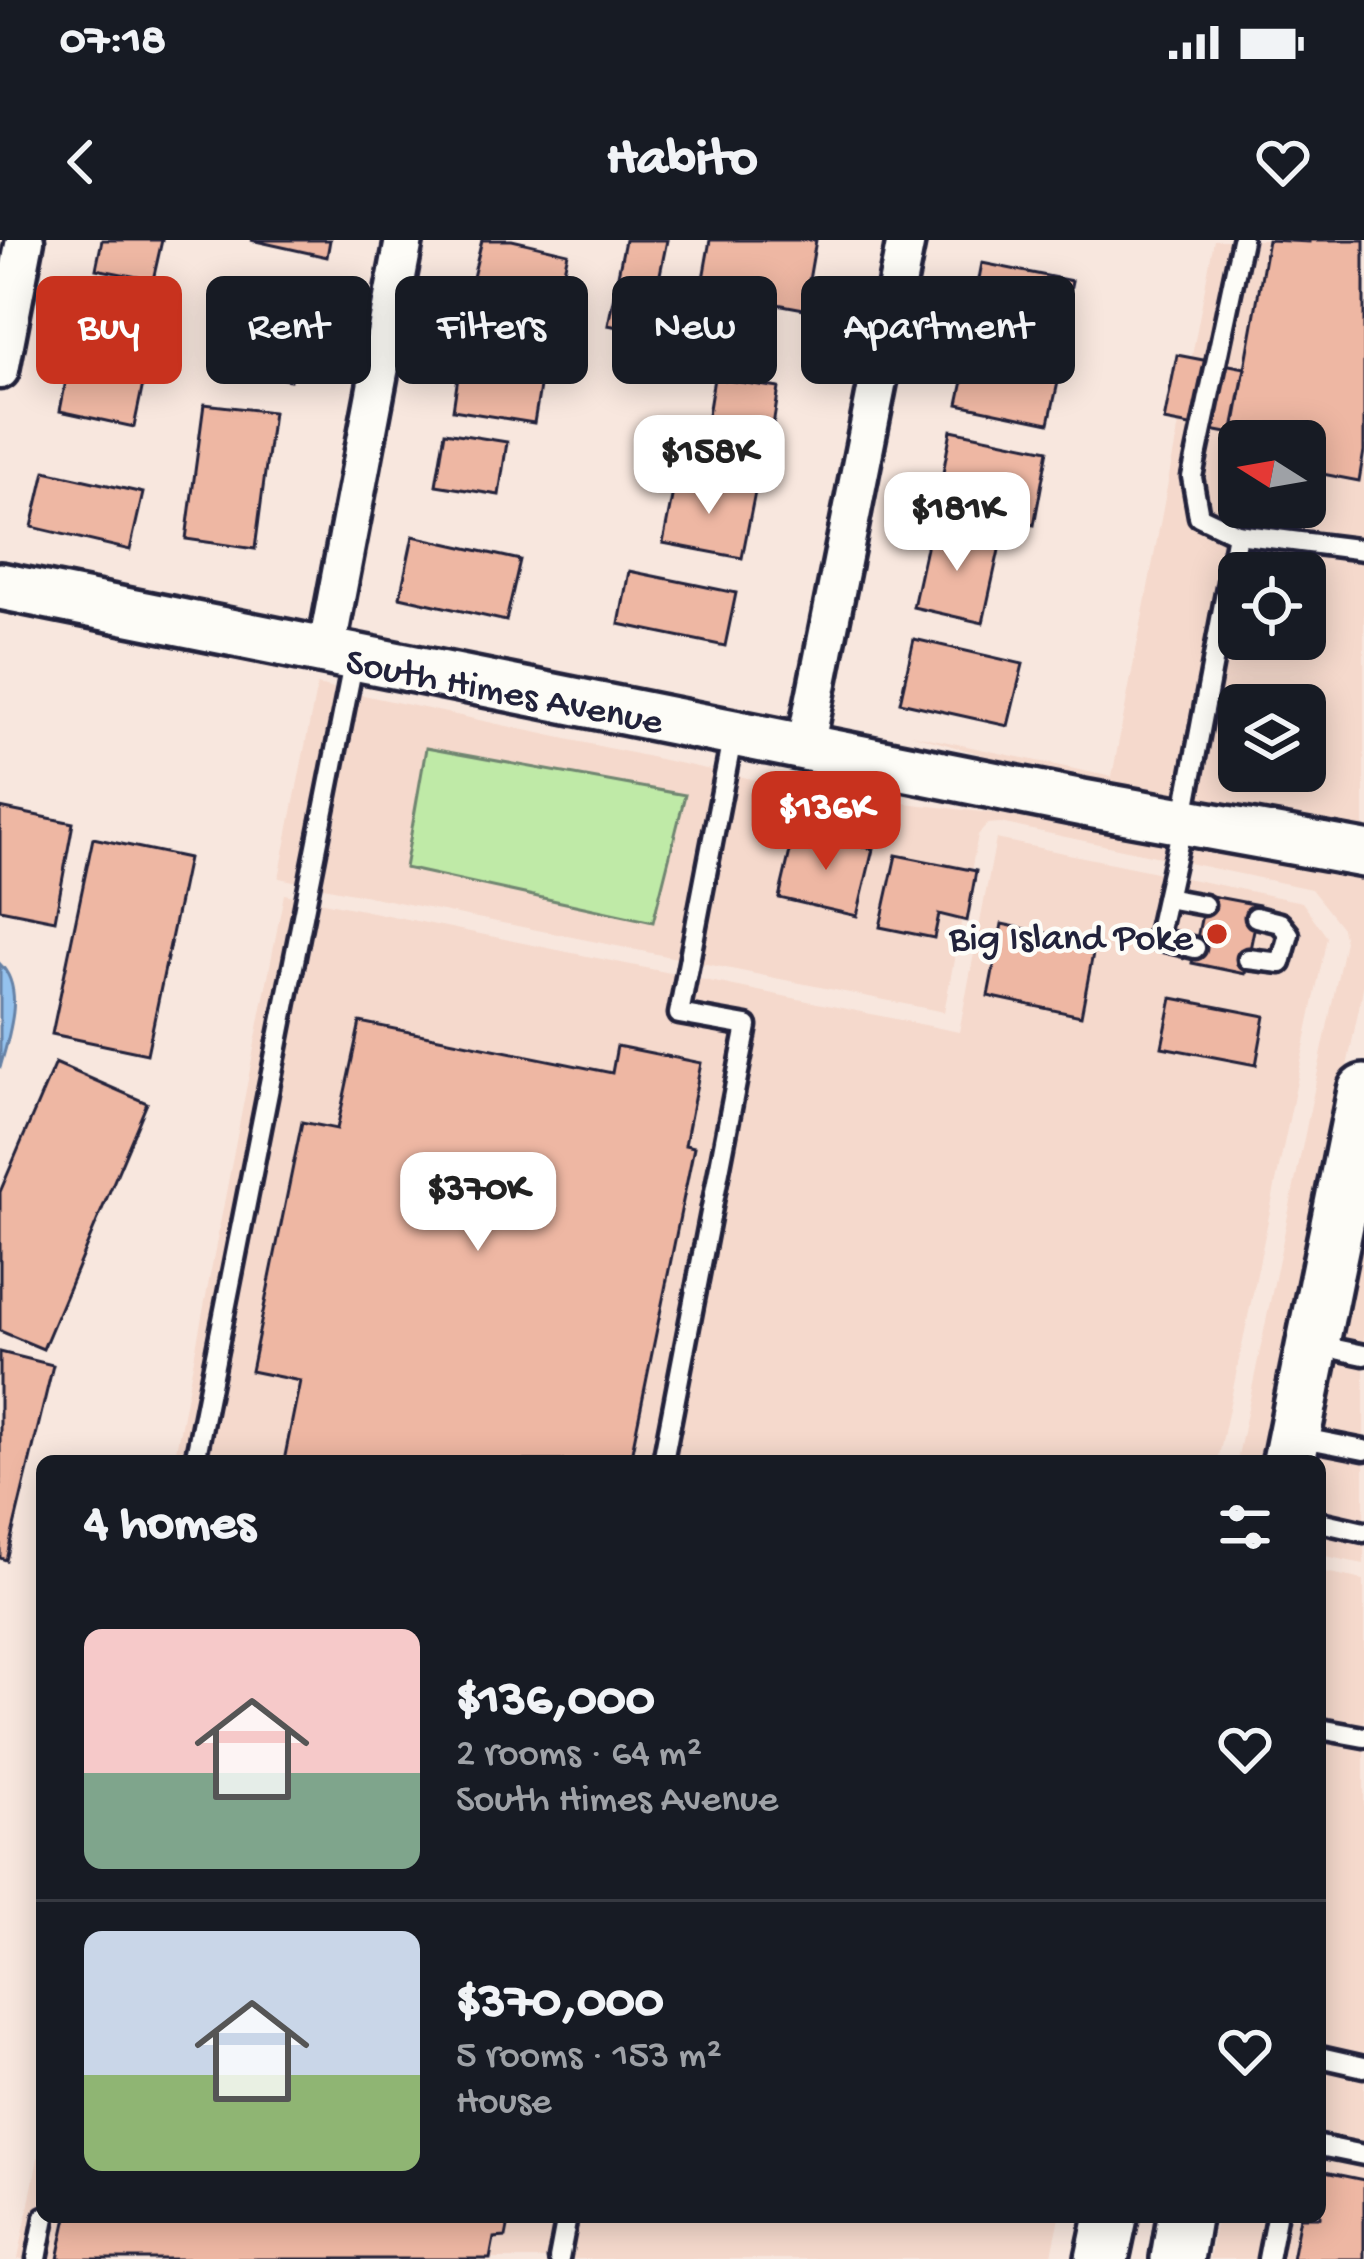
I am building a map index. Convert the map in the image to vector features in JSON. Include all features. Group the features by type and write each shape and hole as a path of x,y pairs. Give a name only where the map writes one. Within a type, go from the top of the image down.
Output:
{"main road":[{"path":"1292,1449 1363,1097"},
{"path":"1102,2259 1110,2223"},
{"path":"1177,2259 1183,2223"}],"street":[{"path":"0,370 25,240"},
{"path":"340,655 404,240"},
{"path":"805,748 906,240"},
{"name":"South Himes Avenue","path":"0,586 733,734 1364,854"}],"lane":[{"path":"1242,240 1192,477 1199,516 1237,534 1364,550"},
{"path":"1195,948 1157,939 1184,822 1237,534"},
{"path":"196,1455 340,655"},
{"path":"664,1455 747,1026 679,1014 733,734"},
{"path":"1166,898 1204,905"},
{"path":"1248,959 1281,963 1289,934 1280,922 1256,917"},
{"path":"1313,1344 1364,1355"},
{"path":"1292,1449 1364,1450"},
{"path":"1326,1523 1364,1532"},
{"path":"1326,1730 1364,1738"},
{"path":"1326,2058 1364,2066"},
{"path":"1326,2147 1364,2155"},
{"path":"37,2259 44,2223"},
{"path":"559,2259 566,2223"},
{"path":"1268,2259 1275,2223"}],"shaded area":[{"path":"1214,240 1364,240 1364,835 1087,785 910,734 1112,777"},
{"path":"317,685 817,793 1079,823 1364,874 1364,983 1268,1455 1238,1455 1345,941 1342,928 1311,889 988,824 978,835 944,1012 279,878"},
{"path":"996,839 1302,902 1327,937 1219,1455 175,1455 284,894 959,1032"},
{"path":"1364,1200 1364,1564 1326,1556 1326,1455 1312,1455"},
{"path":"1326,1572 1364,1580 1364,2259 1209,2259 1215,2223 1326,2223"},
{"path":"36,2168 36,2223 1059,2223 1051,2259 18,2259"}],"green space":[{"path":"426,748 685,795 653,922 405,868"}],"water":[{"path":"0,964 8,974 14,1000 0,1068"}],"building":[{"path":"102,240 162,240 154,276 96,269"},
{"path":"251,240 330,240 327,257"},
{"path":"482,240 512,240 568,253 563,276 473,276"},
{"path":"625,240 667,240 660,276 618,276"},
{"path":"710,240 816,240 810,276 801,276 801,308 777,304 777,276 704,276"},
{"path":"1268,240 1364,240 1364,451 1359,481 1326,475 1326,420 1236,420"},
{"path":"982,263 1047,276 980,276"},
{"path":"1177,355 1245,368 1235,420 1218,420 1218,431 1164,421"},
{"path":"65,384 143,384 134,427 60,411"},
{"path":"457,384 540,384 534,423 453,410"},
{"path":"713,384 779,388 767,463 702,452"},
{"path":"962,384 1058,384 1049,423 958,404"},
{"path":"204,404 273,412 255,549 186,539"},
{"path":"951,430 1048,450 1034,525 937,505"},
{"path":"445,432 507,442 499,495 436,485"},
{"path":"45,471 143,493 130,550 32,527"},
{"path":"676,476 755,492 742,558 663,543"},
{"path":"931,525 1001,541 983,623 913,607"},
{"path":"413,536 520,560 506,621 400,597"},
{"path":"629,571 736,593 725,646 619,624"},
{"path":"914,639 1023,664 1008,726 900,702"},
{"path":"0,808 73,823 55,920 0,909"},
{"path":"795,830 873,849 857,916 779,898"},
{"path":"93,838 188,858 147,1054 52,1034"},
{"path":"896,855 976,871 967,921 939,914 934,938 880,927"},
{"path":"1206,895 1259,905 1245,974 1192,963"},
{"path":"1002,924 1095,943 1081,1016 988,996"},
{"path":"1172,998 1265,1016 1256,1065 1162,1047"},
{"path":"360,1022 612,1073 617,1046 701,1063 685,1145 694,1147 631,1455 285,1455 300,1381 251,1371 302,1122 337,1129"},
{"path":"55,1063 147,1103 43,1349 0,1331 0,1192"},
{"path":"0,1352 53,1365 6,1560 0,1558"},
{"path":"1326,2172 1364,2180 1364,2259 1292,2259 1299,2223 1326,2223"},
{"path":"66,2223 509,2223 506,2237 494,2238 490,2259 58,2259"}],"place":[{"name":"Big Island Poke","path":"1217,934"}]}
